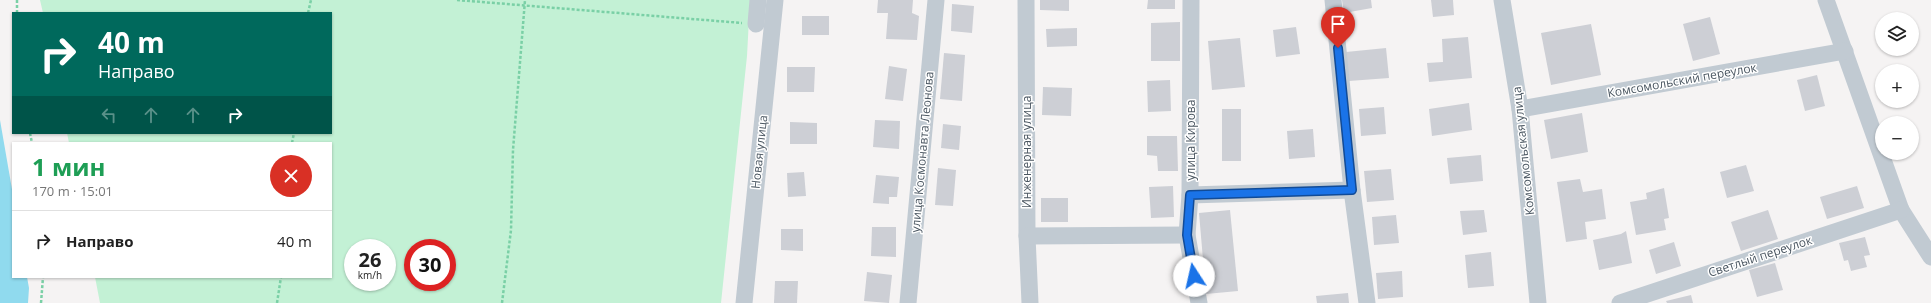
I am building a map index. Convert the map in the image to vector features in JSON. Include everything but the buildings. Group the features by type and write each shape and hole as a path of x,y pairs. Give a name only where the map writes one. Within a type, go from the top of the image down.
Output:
{"street":[{"path":"756,24 758,0"},
{"name":"Новая улица","path":"744,303 775,0"},
{"name":"улица Космонавта Леонова","path":"908,303 936,0"},
{"name":"Инженерная улица","path":"1026,0 1027,236 1030,303"},
{"name":"улица Кирова","path":"1191,0 1190,195 1187,235 1199,303"},
{"path":"1333,0 1352,190 1368,303"},
{"name":"Комсомольская улица","path":"1502,0 1520,109 1538,303"},
{"path":"1826,0 1901,210 1931,257"},
{"name":"Комсомольский переулок","path":"1520,109 1844,51"},
{"path":"1190,195 1352,190"},
{"name":"Светлый переулок","path":"1620,303 1901,210"},
{"path":"1027,236 1187,235"}],"path":[{"path":"17,0 17,12"},
{"path":"308,12 311,0"},
{"path":"457,0 756,24"},
{"path":"502,303 511,230 513,150 525,0"},
{"path":"41,303 43,278"},
{"path":"277,303 281,278"}],"green space":[{"path":"40,0 750,0 747,56 721,303 100,303 95,278 332,278 332,142 69,142 67,134 332,134 332,12 43,12"}],"water":[{"path":"0,120 12,189 12,278 27,278 29,288 28,303 0,303"}],"route":[{"path":"1194,276 1187,235 1190,195 1352,190 1338,48"}]}
